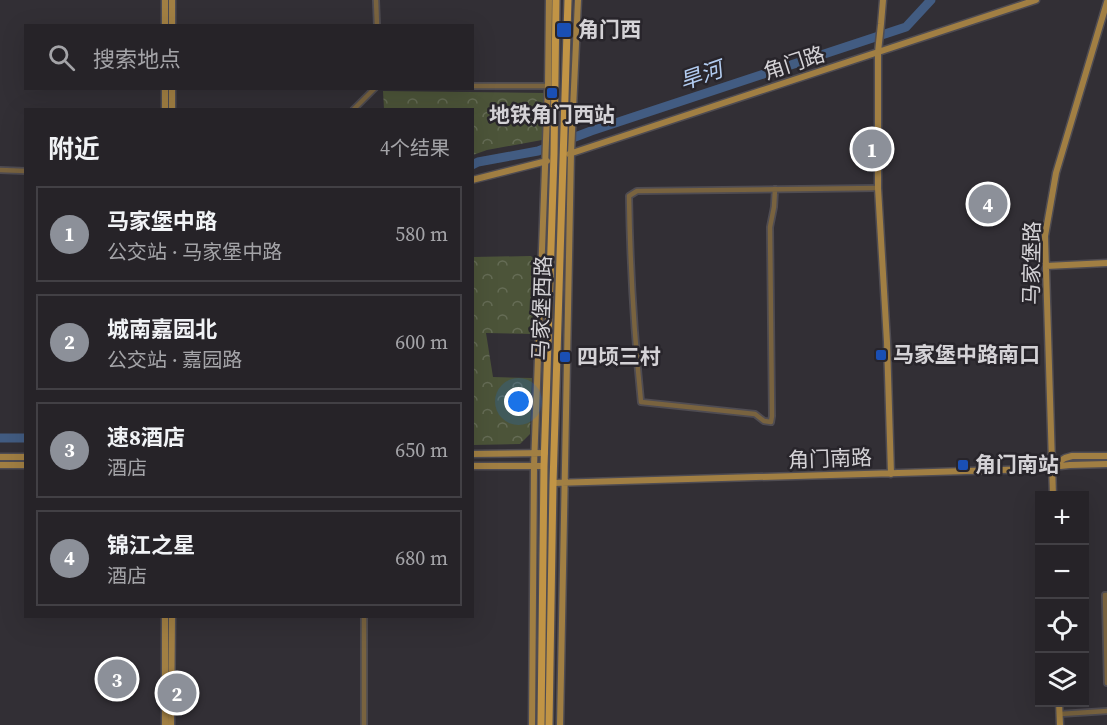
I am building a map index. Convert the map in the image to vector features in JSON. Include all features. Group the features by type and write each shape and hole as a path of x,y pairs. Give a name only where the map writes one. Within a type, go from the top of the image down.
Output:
{"main road":[{"name":"马家堡西路","path":"541,725 544,466 554,157 556,0"},
{"name":"马家堡西路","path":"549,725 553,483 567,152 563,131 568,0"}],"street":[{"path":"165,0 165,24"},
{"path":"172,0 172,24"},
{"path":"376,0 377,24"},
{"name":"马家堡西路","path":"532,725 534,466 549,0"},
{"name":"马家堡西路","path":"560,725 565,483 567,152 572,129 578,0"},
{"path":"883,0 878,50 878,188 887,342 891,474"},
{"name":"角门路","path":"567,152 1035,0"},
{"name":"马家堡路","path":"1053,491 1045,236 1056,173 1107,2"},
{"path":"474,86 548,86"},
{"path":"165,90 165,108"},
{"path":"172,90 172,108"},
{"path":"355,108 373,90"},
{"path":"474,179 554,157"},
{"path":"0,170 24,171"},
{"path":"775,189 770,227 771,422 764,421 755,414 641,402 630,250 629,196 637,190 878,188"},
{"path":"1046,266 1107,263"},
{"path":"474,454 545,453"},
{"path":"1052,467 1072,456 1107,456"},
{"path":"0,457 24,457"},
{"name":"角门南路","path":"553,483 891,474 1107,464"},
{"path":"0,465 24,465"},
{"path":"474,466 544,466"},
{"path":"1107,595 1105,595 1107,683"},
{"path":"165,618 165,725"},
{"path":"171,725 172,618"},
{"path":"364,618 364,725"},
{"path":"1059,707 1060,725"},
{"path":"1060,714 1107,711"}],"green space":[{"path":"383,91 545,93 542,140 487,150 474,155 474,108 384,108"},
{"path":"531,256 535,260 533,334 486,333 493,377 532,378 530,434 520,444 474,445 474,257"}],"waterway":[{"name":"旱河","path":"474,164 538,151 591,131 906,27 931,0"},
{"name":"旱河","path":"0,438 24,438"}],"place":[{"name":"角门西","path":"564,30"},
{"name":"地铁角门西站","path":"552,93"},
{"name":"马家堡中路","path":"872,149"},
{"name":"锦江之星","path":"988,204"},
{"name":"马家堡中路南口","path":"881,355"},
{"name":"四顷三村","path":"565,357"},
{"name":"角门南站","path":"963,465"},
{"name":"速8酒店","path":"117,679"},
{"name":"城南嘉园北","path":"177,693"}]}
